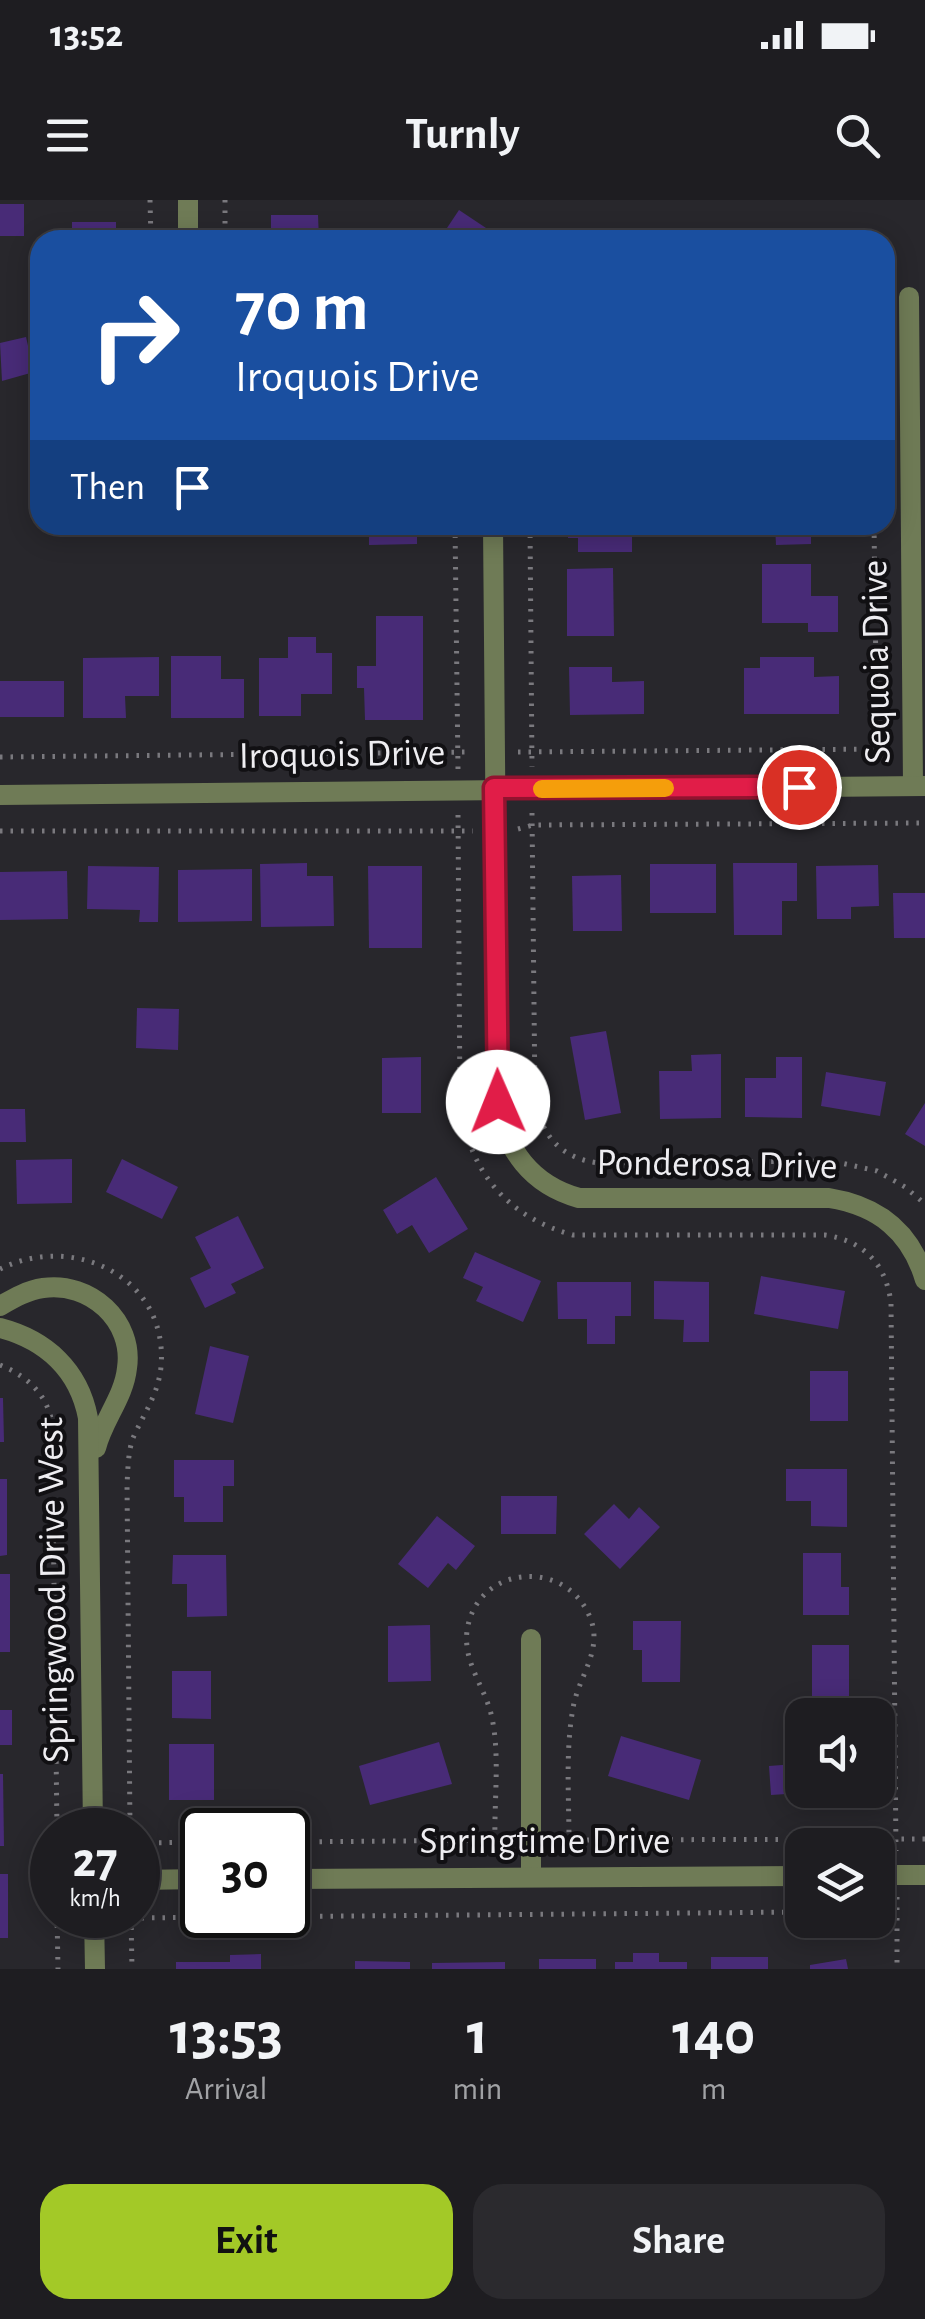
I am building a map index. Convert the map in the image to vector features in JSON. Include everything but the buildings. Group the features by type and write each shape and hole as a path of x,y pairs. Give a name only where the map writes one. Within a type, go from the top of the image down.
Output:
{"street":[{"path":"188,200 188,230"},
{"name":"Sequoia Drive","path":"908,297 919,786"},
{"name":"Ponderosa Drive","path":"493,535 498,1102 515,1154 559,1192 579,1198 829,1198 851,1202 873,1210 899,1230 917,1256 925,1280"},
{"name":"Iroquois Drive","path":"0,794 919,786"},
{"path":"0,1306 30,1291 66,1287 97,1301 122,1330 128,1354 125,1382 103,1426 90,1485"},
{"name":"Springwood Drive West","path":"0,1328 34,1340 57,1358 84,1397 90,1435 93,1808"},
{"path":"531,1639 531,1877"},
{"path":"895,1875 925,1875"},
{"name":"Springtime Drive","path":"310,1879 785,1876"},
{"path":"94,1938 94,1969"}],"path":[{"path":"150,200 151,230"},
{"path":"225,200 225,230"},
{"path":"530,535 535,1100 546,1134 574,1158 599,1162 832,1161 877,1172 905,1187 925,1204"},
{"path":"0,756 877,749 874,535"},
{"path":"0,831 495,831 533,825 925,823"},
{"path":"0,1366 16,1372 36,1389 50,1410 52,1423 56,1808"},
{"path":"127,1484 130,1808"},
{"path":"895,1841 896,1837"},
{"path":"569,1840 925,1839"},
{"path":"310,1842 495,1840"},
{"path":"895,1904 897,1969"},
{"path":"160,1916 785,1912"},
{"path":"57,1938 58,1969"},
{"path":"131,1938 132,1969"}],"slow traffic":[{"path":"542,789 665,788"}],"route":[{"path":"498,1102 494,788 799,787"}]}
